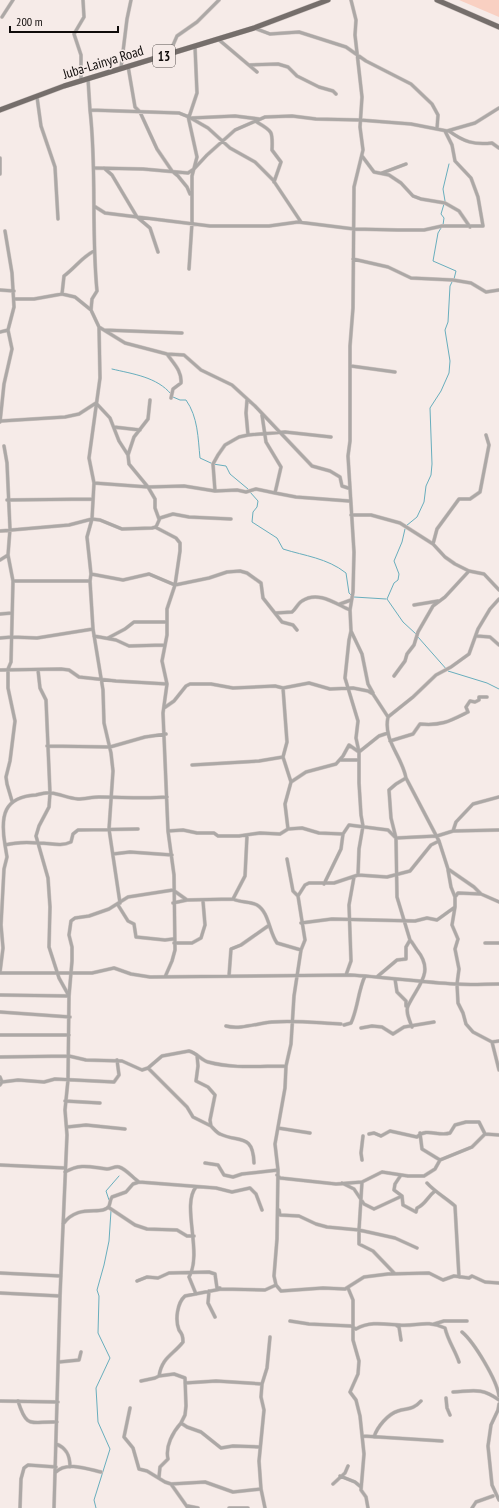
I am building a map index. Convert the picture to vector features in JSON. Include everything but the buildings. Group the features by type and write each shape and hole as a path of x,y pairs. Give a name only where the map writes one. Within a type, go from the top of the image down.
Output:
{"main road":[{"name":"Juba-Lainya Road","path":"0,110 121,68 254,28 328,0"},
{"path":"437,0 499,26"}],"street":[{"path":"2,17 13,0"},
{"path":"81,81 82,55 74,34 84,17 84,0"},
{"path":"121,68 131,0"},
{"path":"163,56 170,52 177,36 197,22 219,0"},
{"path":"351,0 356,20 357,55 362,98 360,120 363,141 362,156 354,187 353,308 350,346 350,441 348,451 348,488 354,552 352,599 350,610 351,631 345,678 358,721 356,738 359,752 358,760 361,815 364,826 359,848 358,875"},
{"path":"254,28 266,34 294,32 308,34 340,44 357,55 381,67 392,75 412,84 432,104 438,115 437,129"},
{"path":"218,39 257,72"},
{"path":"189,269 192,223 192,173 197,157 190,117 197,93 195,46"},
{"path":"249,65 276,64 289,67 297,76 318,87 333,91 336,94"},
{"path":"128,66 135,107 140,112 157,149 172,171 180,177 191,196"},
{"path":"88,79 95,168 94,251 97,291 92,299 91,310"},
{"path":"37,97 41,126 55,167 58,219"},
{"path":"447,131 479,122 499,108"},
{"path":"90,110 179,113 190,117 214,132 223,142 255,162 274,182 301,222"},
{"path":"190,117 235,116 259,119 292,116 316,120 360,120 411,124 447,131 461,140 480,145 492,143 499,148"},
{"path":"95,168 172,171 186,173 194,169 235,130 259,119"},
{"path":"255,121 269,129 273,140 272,150 281,162 274,182"},
{"path":"94,206 105,213 210,226 246,226 301,222 354,230 424,230 442,226 484,226 478,197 471,178 455,161 452,145 447,131"},
{"path":"362,156 374,172 382,173 398,181 414,196 421,199 445,203 459,211 470,227"},
{"path":"0,158 0,174"},
{"path":"382,173 406,164"},
{"path":"104,168 112,175 137,217 150,228 158,252"},
{"path":"5,231 10,256 14,291 14,307 8,330 12,348 4,384 0,422 73,416 96,403"},
{"path":"62,294 64,276 76,267 84,255 94,251"},
{"path":"353,259 388,267 411,278 453,280 471,283 486,292 499,290"},
{"path":"0,290 14,291"},
{"path":"14,299 34,299 62,294 75,297 91,310 99,327 100,378 89,458 94,483 94,499 92,519 87,537 91,574 90,581 93,629 101,678 104,723 110,747 113,771 109,829 114,854 119,904 128,921 134,924 136,937 165,940 173,939"},
{"path":"99,327 125,343 167,354 184,355 201,370 232,385 262,413 312,466 330,471 340,477 342,486 348,488"},
{"path":"0,332 8,330"},
{"path":"104,330 182,333"},
{"path":"167,354 182,376 181,383 173,389 171,398"},
{"path":"351,366 395,372"},
{"path":"0,383 4,384"},
{"path":"150,400 148,419 134,437 128,455 129,464 148,487 155,499 155,508 159,519"},
{"path":"247,400 246,413 248,435"},
{"path":"96,403 110,418 121,446 128,455"},
{"path":"262,413 266,442 281,467 275,493"},
{"path":"114,427 140,430"},
{"path":"215,491 213,464 225,445 239,437 280,433 331,437"},
{"path":"433,544 437,528 459,499 470,499 480,492 489,445 486,435"},
{"path":"4,446 7,463 7,500 10,529 8,555 13,581 11,662 8,669 8,688 15,721 10,761 6,776 12,802"},
{"path":"94,483 148,487 184,486 215,491 237,490 246,492 256,489 296,497 349,501"},
{"path":"7,500 94,499"},
{"path":"155,527 159,519 173,514 189,517 231,519"},
{"path":"351,515 371,515 400,523 433,544 445,557 469,571 484,574 499,590"},
{"path":"0,530 69,524 92,519 100,520 122,529 155,527 176,538 180,543 180,563 167,609 167,635 164,645 162,665 167,684 164,708 168,831 174,875 174,943 172,961 165,977"},
{"path":"0,560 8,555"},
{"path":"394,676 414,645 418,632 432,608 469,571"},
{"path":"91,574 123,580 149,574 175,585 209,578 227,572 244,572 261,583 262,596 282,622 293,625 297,630"},
{"path":"13,581 90,581"},
{"path":"276,613 292,612 300,603 308,598 322,598 350,610"},
{"path":"338,604 347,603 352,599"},
{"path":"388,717 413,697 436,675 451,667 469,654 490,608 499,599"},
{"path":"414,605 440,601"},
{"path":"0,614 12,613"},
{"path":"108,638 125,629 134,622 167,622"},
{"path":"0,638 12,636 37,638 93,629"},
{"path":"351,631 362,654 368,684 388,717 388,733 390,741 401,762 406,778 437,836 448,869 451,887 455,896 452,925 458,939 455,950 459,969 457,984 458,1004 463,1013 466,1024 473,1032 492,1042 499,1042"},
{"path":"94,636 108,638 129,646 164,645"},
{"path":"477,636 490,637 499,645"},
{"path":"496,642 499,638"},
{"path":"11,662 15,669"},
{"path":"0,670 61,669 68,670 79,677 167,684"},
{"path":"38,670 39,683 46,700 50,793 49,807 36,831 48,878 50,907 49,947 57,973 70,1001"},
{"path":"164,708 174,701 186,686 190,684 211,684 233,688 275,686 283,688 309,683 330,690 349,688 368,691 373,694"},
{"path":"283,688 287,742 283,757 291,782 285,804 288,829"},
{"path":"390,741 414,734 420,724 438,725 451,720 468,712 466,707 470,701 475,702 480,700 479,696 487,697"},
{"path":"359,752 379,736 388,733"},
{"path":"47,746 110,747 145,737 166,734"},
{"path":"291,782 306,772 336,764 349,746 359,752"},
{"path":"192,765 258,761 283,757"},
{"path":"339,760 358,760"},
{"path":"406,778 390,790 391,818 396,838 396,874 398,897 410,940 424,961 426,969 423,981 408,1005 408,1016 412,1027"},
{"path":"167,797 99,797 78,799 50,793 30,795 12,802 2,810 0,834 5,845 7,857 4,869 1,925 3,948 0,972 92,973 114,968 137,975 165,977 297,974 346,975 378,976 395,979 457,984 499,984"},
{"path":"453,831 456,822 473,804 499,797"},
{"path":"324,884 341,849 343,834 349,826 364,826 388,830 396,838 437,836 453,831 499,830"},
{"path":"168,831 208,832 218,836 247,836 260,833 280,834 288,829 302,828 319,834 343,834"},
{"path":"5,845 38,842 61,846 71,842 73,834 78,830 138,829"},
{"path":"233,900 236,890 245,876 247,836"},
{"path":"298,896 305,885 312,883 334,883 358,875 387,877 410,871 431,845 439,841"},
{"path":"114,854 130,852 172,855"},
{"path":"287,860 293,891 298,896 304,940 297,974 291,1044 286,1066 285,1088 275,1149 278,1170 278,1206 274,1276 276,1285 281,1291 329,1288 345,1289 367,1276 394,1273 429,1273 443,1280 454,1276 468,1278 472,1276 485,1282 499,1283"},
{"path":"448,869 474,887 481,894 499,902"},
{"path":"346,975 351,961 349,905 354,877"},
{"path":"54,1508 53,1486 56,1472 60,1296 67,1127 65,1101 68,1080 70,1035 69,996 72,954 69,935 71,921 75,918 100,913 132,896 173,890 187,900"},
{"path":"455,896 458,893 481,894"},
{"path":"173,903 187,900 233,900 258,905 261,908 268,926 278,943 301,950"},
{"path":"174,943 192,942 201,938 205,925 203,901"},
{"path":"301,923 349,918 405,921 415,921 427,918 437,920 454,907"},
{"path":"229,976 231,949 241,945 268,926"},
{"path":"378,976 397,960 407,958 406,948 410,940"},
{"path":"485,943 499,943"},
{"path":"226,1026 233,1028 254,1024 292,1021 342,1024 351,1023 355,1016 360,989 365,976"},
{"path":"395,979 397,992 406,1001 406,1006"},
{"path":"0,995 69,996"},
{"path":"0,1012 70,1017"},
{"path":"361,1028 372,1026 382,1027 393,1034 404,1027 412,1027 434,1022"},
{"path":"0,1035 70,1035"},
{"path":"492,1042 499,1070"},
{"path":"0,1057 69,1056 86,1060 117,1060 130,1063 138,1070 148,1068 162,1056 189,1051 204,1061 225,1066 250,1068 286,1066"},
{"path":"197,1055 198,1066 196,1081 208,1087 216,1095 210,1120 211,1126"},
{"path":"0,1077 1,1083 18,1080 36,1083 55,1079 116,1081 119,1075 117,1060"},
{"path":"148,1068 186,1107 193,1117 211,1126 220,1134 245,1141 254,1153 254,1163"},
{"path":"65,1101 100,1103"},
{"path":"369,1134 374,1133 381,1136 390,1131 417,1137 420,1133 431,1131 445,1135 450,1133 455,1126 466,1122 479,1122 485,1134"},
{"path":"67,1127 86,1125 125,1128"},
{"path":"278,1128 310,1133"},
{"path":"420,1133 422,1149 440,1160"},
{"path":"277,1175 280,1178 336,1184 362,1182 382,1172 424,1176 435,1169 440,1160 472,1148 485,1134 499,1134"},
{"path":"362,1160 361,1153 363,1136"},
{"path":"205,1163 218,1165 224,1175 233,1178 242,1174 278,1170"},
{"path":"0,1165 65,1170 75,1166 93,1166 108,1169 117,1166 138,1182"},
{"path":"401,1174 395,1184 394,1190 402,1196 403,1205 416,1212 418,1207 425,1204 428,1197 435,1191"},
{"path":"63,1224 75,1212 101,1211 108,1207 112,1197 126,1192 133,1184 138,1182 216,1188 232,1192 250,1188 256,1194 262,1210"},
{"path":"362,1182 359,1244 372,1251 394,1273"},
{"path":"342,1183 354,1189 364,1204 376,1209 402,1196"},
{"path":"427,1183 455,1206 459,1277"},
{"path":"196,1187 193,1191 191,1204 194,1236 194,1268 189,1277 196,1294"},
{"path":"278,1206 280,1214 299,1216 316,1224 327,1227 359,1230 396,1238 417,1248"},
{"path":"108,1207 135,1225 147,1229 177,1230 187,1236 194,1236"},
{"path":"459,1265 464,1267"},
{"path":"137,1281 147,1277 158,1278 169,1273 192,1272 215,1274 217,1288 221,1289"},
{"path":"0,1273 61,1276"},
{"path":"159,1376 161,1366 169,1354 175,1351 183,1342 177,1311 185,1296 221,1289 265,1290 276,1285"},
{"path":"348,1288 353,1300 353,1340 359,1361 358,1374 350,1391 358,1405 363,1436 364,1457 361,1488 368,1508"},
{"path":"209,1291 208,1303 215,1317"},
{"path":"0,1293 60,1296"},
{"path":"290,1321 309,1324 351,1326 353,1329"},
{"path":"353,1329 365,1325 434,1324 444,1321 467,1321"},
{"path":"394,1324 399,1327 401,1340"},
{"path":"434,1324 445,1328 449,1343 459,1362"},
{"path":"462,1332 474,1345 492,1377 499,1392 499,1396"},
{"path":"265,1508 261,1489 260,1447 264,1410 261,1397 270,1337"},
{"path":"59,1362 79,1360 81,1352"},
{"path":"141,1381 174,1374 185,1378 185,1415 174,1432 166,1452 168,1459 160,1467 159,1477"},
{"path":"185,1383 216,1381 262,1384"},
{"path":"453,1392 476,1389 489,1392 499,1400"},
{"path":"446,1398 447,1408 450,1415"},
{"path":"0,1401 58,1402"},
{"path":"18,1401 21,1414 27,1421 57,1422"},
{"path":"374,1437 379,1428 390,1416 399,1411 406,1411 421,1401"},
{"path":"499,1404 498,1410 491,1425 488,1446 492,1485 499,1500"},
{"path":"130,1408 124,1437 134,1448 140,1469 147,1471 171,1484 205,1482 234,1492 261,1489"},
{"path":"181,1422 187,1427 201,1432 221,1448 233,1446 260,1447"},
{"path":"363,1436 442,1441"},
{"path":"56,1444 64,1448 67,1452 70,1467"},
{"path":"20,1508 21,1479 24,1468 28,1466 56,1467"},
{"path":"333,1484 345,1472 348,1466"},
{"path":"56,1472 62,1467 101,1472"},
{"path":"340,1476 350,1479 361,1488"},
{"path":"171,1484 188,1507 198,1508"},
{"path":"472,1508 476,1502 493,1496"},
{"path":"229,1508 248,1508"}],"shaded area":[{"path":"459,0 499,0 499,17"}],"waterway":[{"path":"445,201 443,189 449,164"},
{"path":"443,225 444,218 441,214 444,204"},
{"path":"441,228 438,233 433,261 456,271 454,279"},
{"path":"406,526 417,517 424,502 426,486 431,475 430,408 441,391 449,373 450,361 445,330 448,322 450,286 452,282"},
{"path":"112,369 152,380 165,388 171,394"},
{"path":"173,397 180,400 186,400 193,413 197,428 200,458 213,464 226,466 230,474 248,489"},
{"path":"250,492 258,501 257,507 253,512 252,522 277,538 283,549 324,561 346,573 349,593 351,595"},
{"path":"405,529 402,542 394,561 399,574 398,580 394,583 387,599 403,622 416,634"},
{"path":"354,597 386,599"},
{"path":"418,637 448,671 487,683 499,689"},
{"path":"109,1200 106,1191 119,1176"},
{"path":"96,1508 94,1500 110,1449 98,1422 96,1388 110,1358 98,1333 99,1296 97,1290 109,1241 111,1211"}]}
